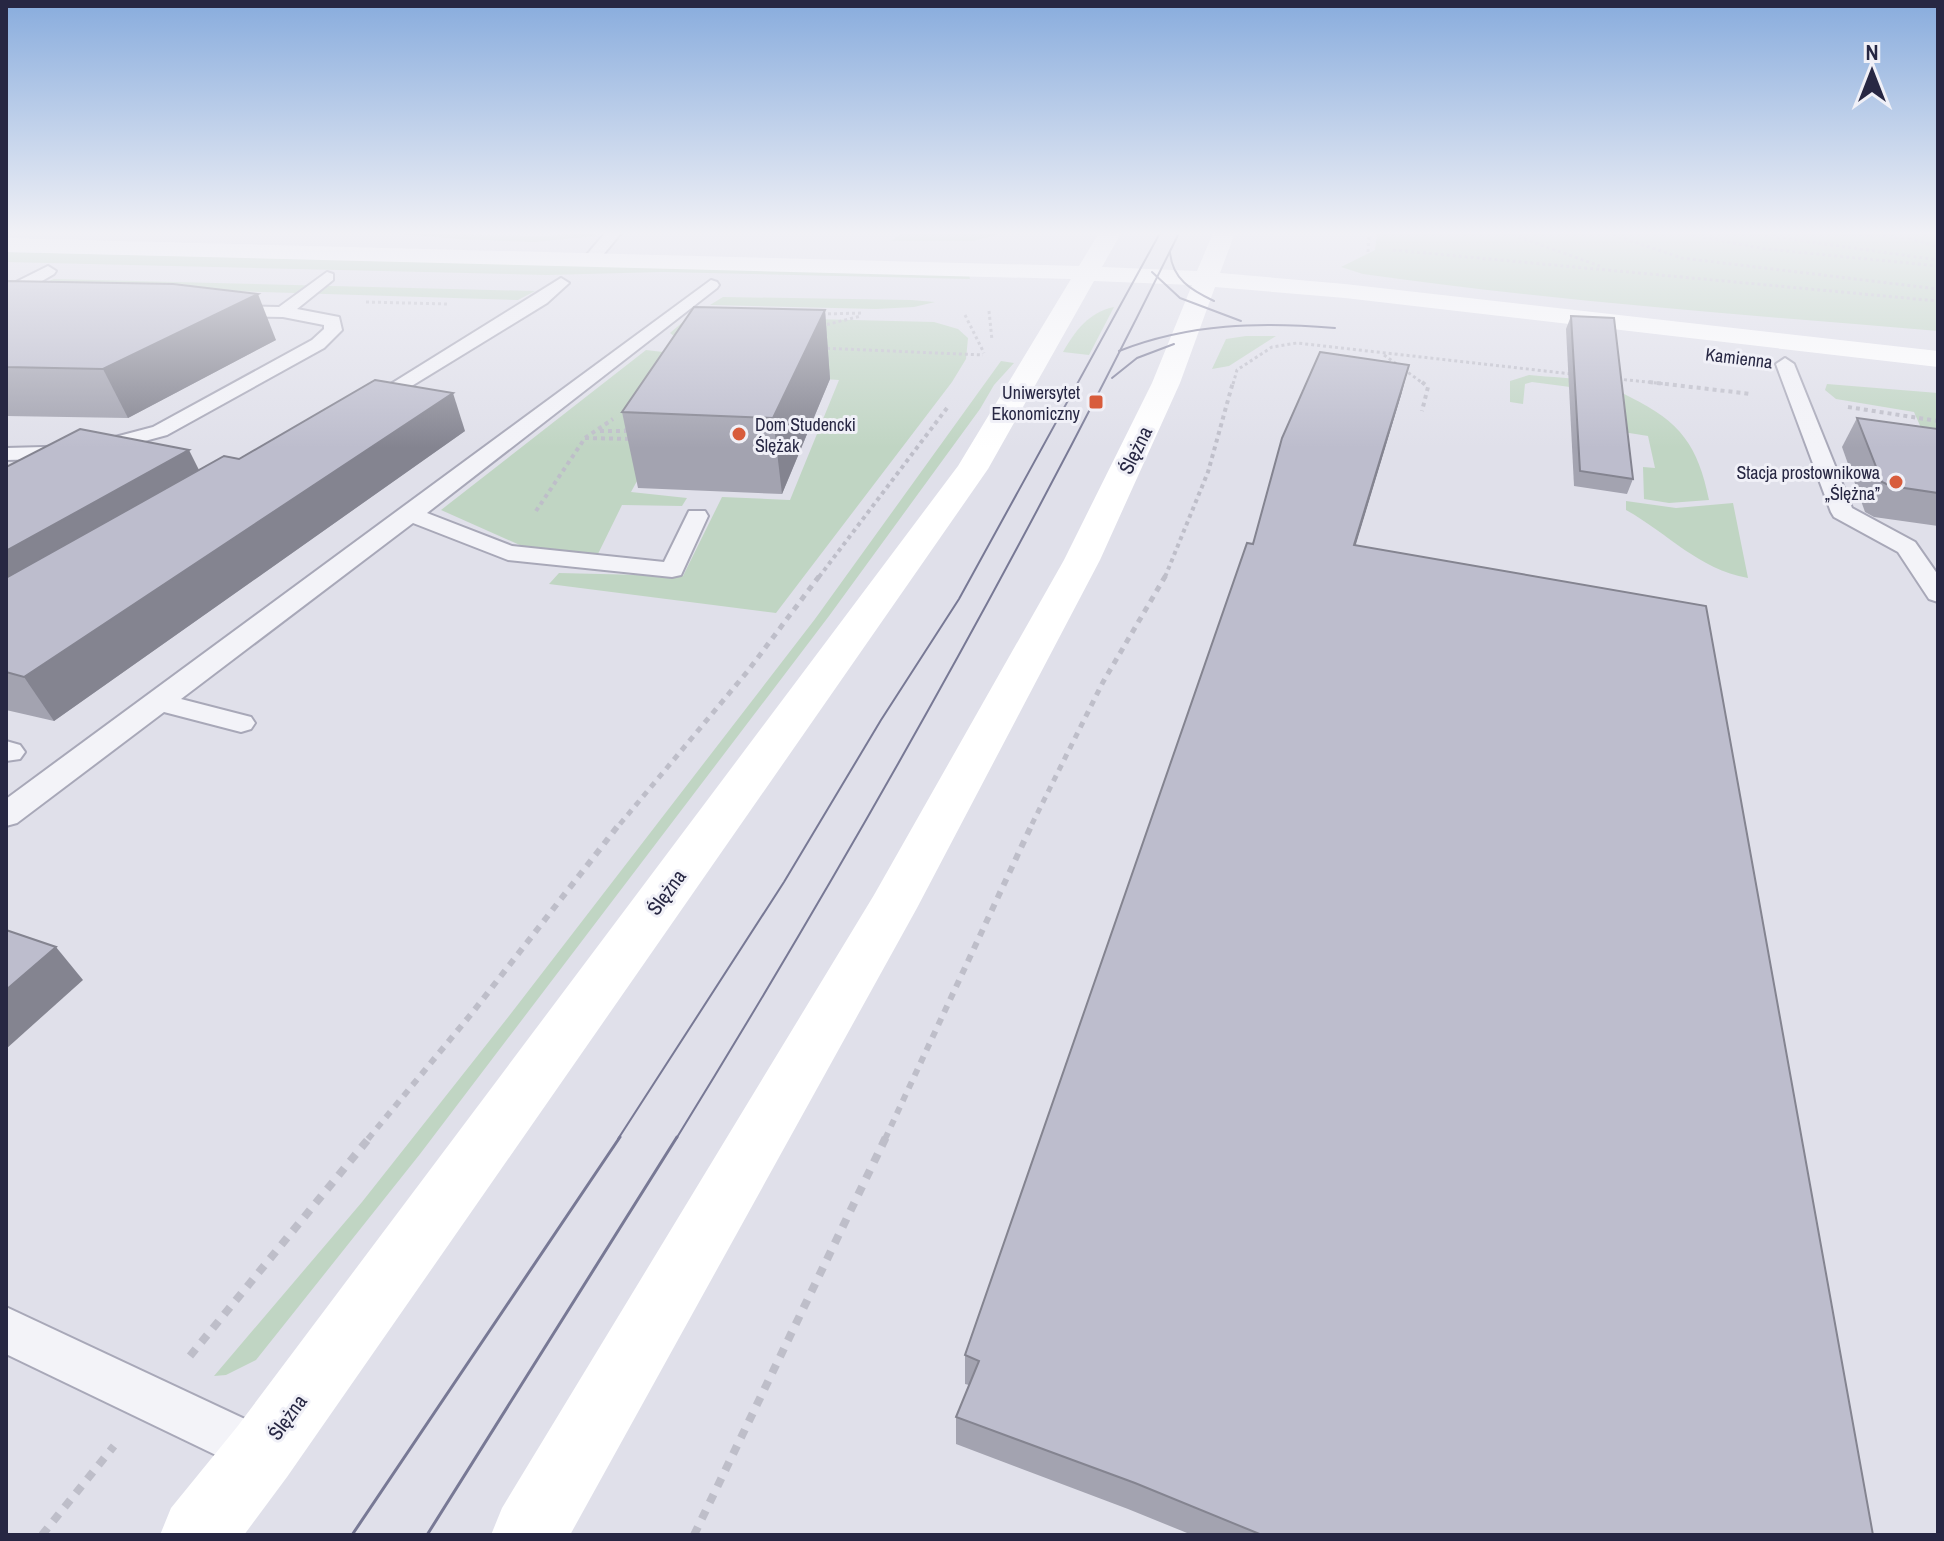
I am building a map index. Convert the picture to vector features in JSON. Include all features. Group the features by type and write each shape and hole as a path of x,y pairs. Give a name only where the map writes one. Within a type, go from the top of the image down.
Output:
{"street":[{"name":"Ślężna","path":"198,1535 262,1452 972,469 1068,305"},
{"name":"Ślężna","path":"529,1535 892,908 998,716 1082,560 1147,424 1195,305"},
{"name":"Kamienna","path":"1312,305 1938,382"},
{"name":"Kamienna","path":"1466,305 1938,359"}],"lane":[{"path":"283,312 294,305"},
{"path":"347,418 530,305"},
{"path":"6,815 686,305"},
{"path":"6,454 82,452 160,431 318,344 333,330 333,321 283,312 204,311"},
{"path":"641,341 673,342"},
{"path":"1785,364 1842,512 1907,547 1938,594"},
{"path":"410,514 508,553 672,570 697,516"},
{"path":"159,702 241,723"},
{"path":"6,1330 262,1452"}],"path":[{"path":"815,328 870,313"},
{"path":"965,315 985,355"},
{"path":"1297,343 1302,335"},
{"path":"694,1535 922,1064 1036,816 1103,682 1166,576 1208,472 1237,370 1272,347 1297,343 1584,375"},
{"path":"811,348 985,355"},
{"path":"1383,354 1428,387 1422,411"},
{"path":"980,364 985,355"},
{"path":"1614,379 1717,391"},
{"path":"1800,399 1938,421"},
{"path":"42,1535 472,1013 611,834 747,672 948,407"},
{"path":"508,553 585,438 599,431 617,415"},
{"path":"599,431 625,431 635,421"},
{"path":"585,438 635,439"}],"green space":[{"path":"710,305 923,305 876,309"},
{"path":"1630,305 1938,305 1938,331"},
{"path":"1114,307 1089,355 1063,352 1084,324 1097,313"},
{"path":"690,316 934,322 958,329 968,338 966,359 952,382 776,613 549,584 559,573 683,576 722,497 790,500 839,380 721,372 670,333"},
{"path":"1276,336 1229,366 1212,369 1226,339"},
{"path":"646,350 663,352 654,450 631,492 687,498 682,506 622,505 596,558 531,550 441,510"},
{"path":"1001,361 1014,363 994,385 980,409 829,616 420,1154 256,1360 226,1375 214,1376 362,1202 509,1016 815,619"},
{"path":"1529,375 1601,383 1648,406 1675,426 1693,450 1709,500 1669,503 1644,499 1643,467 1655,468 1648,436 1623,432 1616,393 1532,382 1525,384 1523,404 1510,402 1510,381"},
{"path":"1827,384 1938,393 1938,466 1914,412 1836,399 1825,390"},
{"path":"1626,501 1676,508 1733,503 1748,578 1699,559 1626,510"}],"building":[{"path":"6,305 235,305 103,369 6,367"},
{"path":"694,307 825,310 773,418 622,412"},
{"path":"1571,316 1614,318 1633,479 1580,471"},
{"path":"1320,352 1409,365 1354,545 1706,606 1873,1535 1262,1535 1135,1483 956,1417 979,1361 965,1355 1247,543 1253,544 1282,438"},
{"path":"375,380 453,393 24,677 6,672 6,578 224,456 239,459"},
{"path":"1857,418 1938,429 1938,493 1882,482"},
{"path":"80,429 189,450 6,551 6,467"},
{"path":"6,930 56,947 6,990"}],"tram line":[{"path":"618,1139 784,882 881,720 959,599 1121,305"},
{"path":"1120,351 1143,305"},
{"path":"1198,305 1241,321"},
{"path":"1120,351 1172,335 1226,327 1280,325 1335,328"},
{"path":"1112,378 1137,358 1174,344"},
{"path":"676,1139 875,805 1001,579 1120,351"},
{"path":"352,1535 620,1137"},
{"path":"427,1535 677,1137"}],"place":[{"name":"Uniwersytet Ekonomiczny","path":"1096,402"},
{"name":"Dom Studencki Ślężak","path":"739,434"},
{"name":"Stacja prostownikowa „Ślężna”","path":"1896,482"}]}
